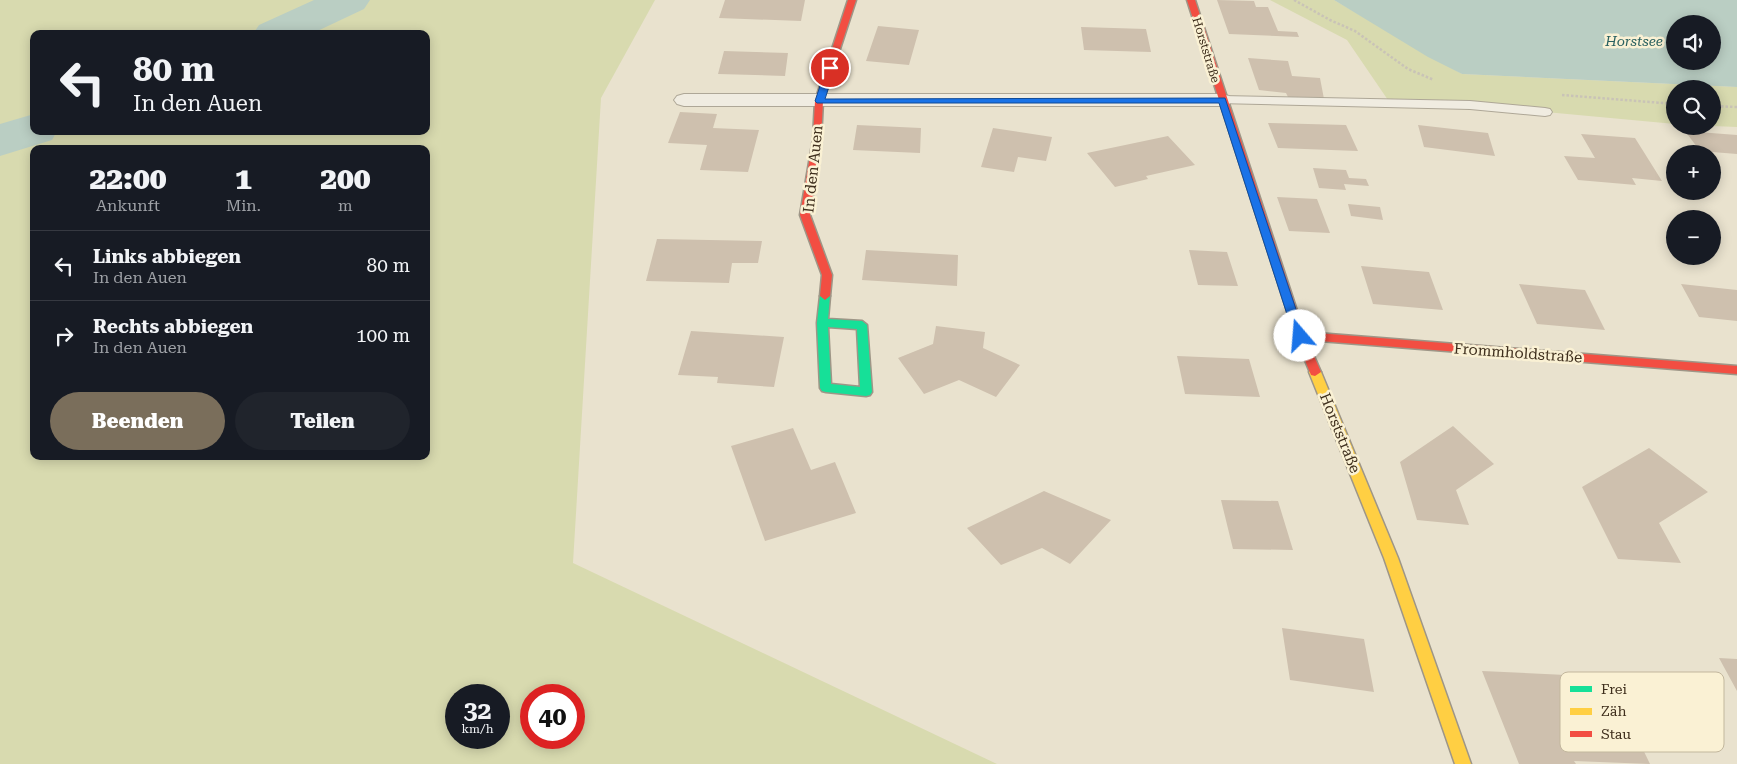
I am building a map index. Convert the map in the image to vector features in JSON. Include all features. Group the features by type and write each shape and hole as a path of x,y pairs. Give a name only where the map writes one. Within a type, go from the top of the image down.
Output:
{"street":[{"name":"In den Auen","path":"822,323 862,325 866,392 826,388 822,323 827,275 805,215 817,138 820,101 852,0"},
{"name":"Horststraße","path":"1191,0 1300,336 1391,558 1463,764"},
{"path":"684,100 1222,100"},
{"name":"Frommholdstraße","path":"1300,336 1737,370"}],"lane":[{"name":"Horststraße","path":"1222,100 1470,104 1545,112"}],"path":[{"path":"1294,0 1330,20 1355,31 1408,69 1441,81"},
{"path":"1554,94 1666,103"},
{"path":"1721,106 1737,107"}],"green space":[{"path":"0,0 655,0 601,98 573,563 997,764 0,764"},
{"path":"1270,0 1334,0 1462,74 1666,84 1666,123 1470,105 1390,103 1347,40"},
{"path":"1721,86 1737,87 1737,127 1721,126"}],"water":[{"name":"Horstsee","path":"1334,0 1737,0 1737,87 1721,86 1721,80 1666,80 1666,84 1462,74 1428,57"}],"building":[{"path":"725,0 805,0 801,21 719,18"},
{"path":"1217,0 1254,1 1256,7 1268,7 1278,31 1297,32 1299,37 1229,34"},
{"path":"878,26 919,30 909,65 866,61"},
{"path":"1081,27 1146,29 1151,52 1084,50"},
{"path":"724,51 788,53 785,76 718,74"},
{"path":"1248,58 1288,61 1292,76 1320,78 1324,99 1288,97 1286,93 1259,90"},
{"path":"680,112 717,114 713,128 759,130 748,172 700,170 707,145 668,143"},
{"path":"1268,123 1346,125 1358,151 1278,148"},
{"path":"857,125 921,128 920,153 853,150"},
{"path":"1418,125 1488,133 1495,156 1424,147"},
{"path":"993,128 1052,137 1046,161 1018,157 1014,172 981,167"},
{"path":"1581,134 1635,138 1662,181 1632,178 1636,185 1578,180 1564,156 1595,158"},
{"path":"1688,135 1737,135 1737,154 1721,153 1721,145 1696,145"},
{"path":"1168,136 1195,165 1146,176 1148,179 1115,187 1087,153"},
{"path":"1313,168 1346,170 1349,178 1366,179 1369,186 1344,184 1346,190 1319,188"},
{"path":"1277,197 1317,199 1330,233 1289,231"},
{"path":"1348,204 1380,207 1383,220 1351,216"},
{"path":"657,239 762,241 758,263 732,263 729,283 646,281"},
{"path":"866,250 958,255 957,286 862,280"},
{"path":"1189,250 1227,252 1238,286 1198,285"},
{"path":"1361,266 1429,272 1443,310 1373,304"},
{"path":"1519,284 1585,290 1605,330 1537,324"},
{"path":"1681,284 1737,290 1737,321 1699,317"},
{"path":"936,326 985,332 983,348 1020,365 996,397 959,380 924,394 898,358 933,344"},
{"path":"691,331 784,337 774,387 717,383 718,377 678,375"},
{"path":"1177,356 1249,359 1260,397 1185,394"},
{"path":"1453,426 1494,464 1456,490 1469,525 1417,520 1400,462"},
{"path":"793,428 811,470 835,462 856,513 765,541 731,446"},
{"path":"1649,448 1708,492 1659,523 1681,563 1618,559 1582,487"},
{"path":"1044,491 1111,520 1070,564 1042,548 1001,565 967,528"},
{"path":"1221,500 1278,501 1293,550 1233,549"},
{"path":"1282,628 1364,639 1374,692 1290,680"},
{"path":"1719,658 1737,659 1737,691"},
{"path":"1482,671 1560,675 1560,752 1644,752 1650,764 1574,761 1576,764 1519,764"}],"waterway":[{"path":"284,30 349,0"},
{"path":"0,141 30,130"}],"traffic: fast":[{"path":"822,323 862,325 866,392 826,388 822,323 825,296"}],"traffic: slow":[{"path":"1315,372 1391,558 1463,764"}],"traffic: jam":[{"path":"825,296 827,275 805,215 817,139 819,101 852,0"},
{"path":"1191,0 1300,336 1315,372"},
{"path":"1300,336 1737,370"}],"route":[{"path":"830,68 820,101 1222,100 1300,336"}]}
